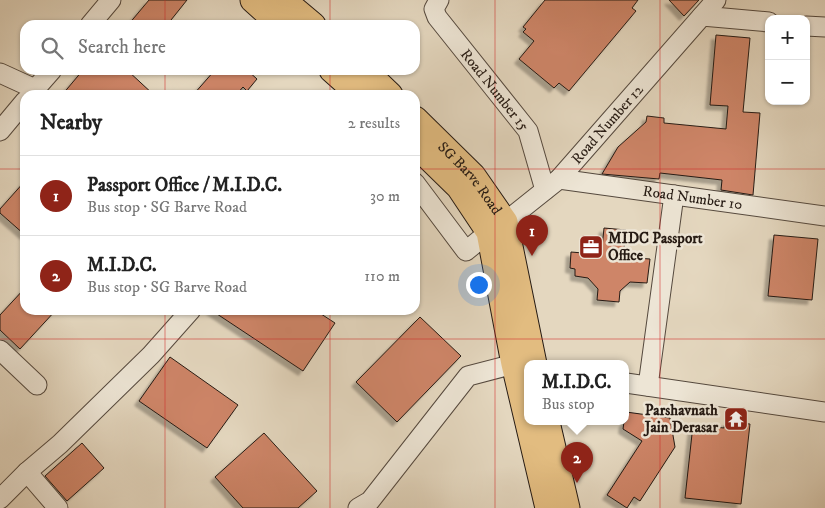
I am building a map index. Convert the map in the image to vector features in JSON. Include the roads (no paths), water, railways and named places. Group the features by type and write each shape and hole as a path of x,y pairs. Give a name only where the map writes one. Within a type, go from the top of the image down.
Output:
{"main road":[{"path":"253,0 275,20"},
{"path":"283,0 306,20"},
{"path":"338,75 354,90"},
{"path":"369,75 385,90"},
{"name":"SG Barve Road","path":"420,124 473,176 497,227 524,361"},
{"name":"SG Barve Road","path":"424,167 459,187 497,227"},
{"name":"SG Barve Road","path":"535,425 548,508"},
{"path":"548,425 567,508"}],"street":[{"path":"94,20 111,0"},
{"name":"Road Number 15","path":"439,0 434,9 437,18 528,132 552,185"},
{"name":"Road Number 12","path":"420,190 466,251 552,185 716,0"},
{"path":"702,16 765,22"},
{"path":"810,26 825,27"},
{"path":"0,73 23,90"},
{"path":"34,90 48,75"},
{"path":"0,131 20,107"},
{"name":"Road Number 10","path":"552,185 674,195 825,216"},
{"path":"648,386 674,195"},
{"path":"0,498 60,444 151,355 187,315"},
{"path":"0,350 37,385"},
{"path":"358,508 370,501 468,376 524,366"},
{"path":"629,383 825,412"},
{"path":"27,472 58,508"}],"place":[{"name":"MIDC Passport Office","path":"591,247"},
{"name":"Passport Office / M.I.D.C.","path":"532,256"},
{"name":"Parshavnath Jain Derasar","path":"736,419"},
{"name":"M.I.D.C.","path":"577,483"}]}
